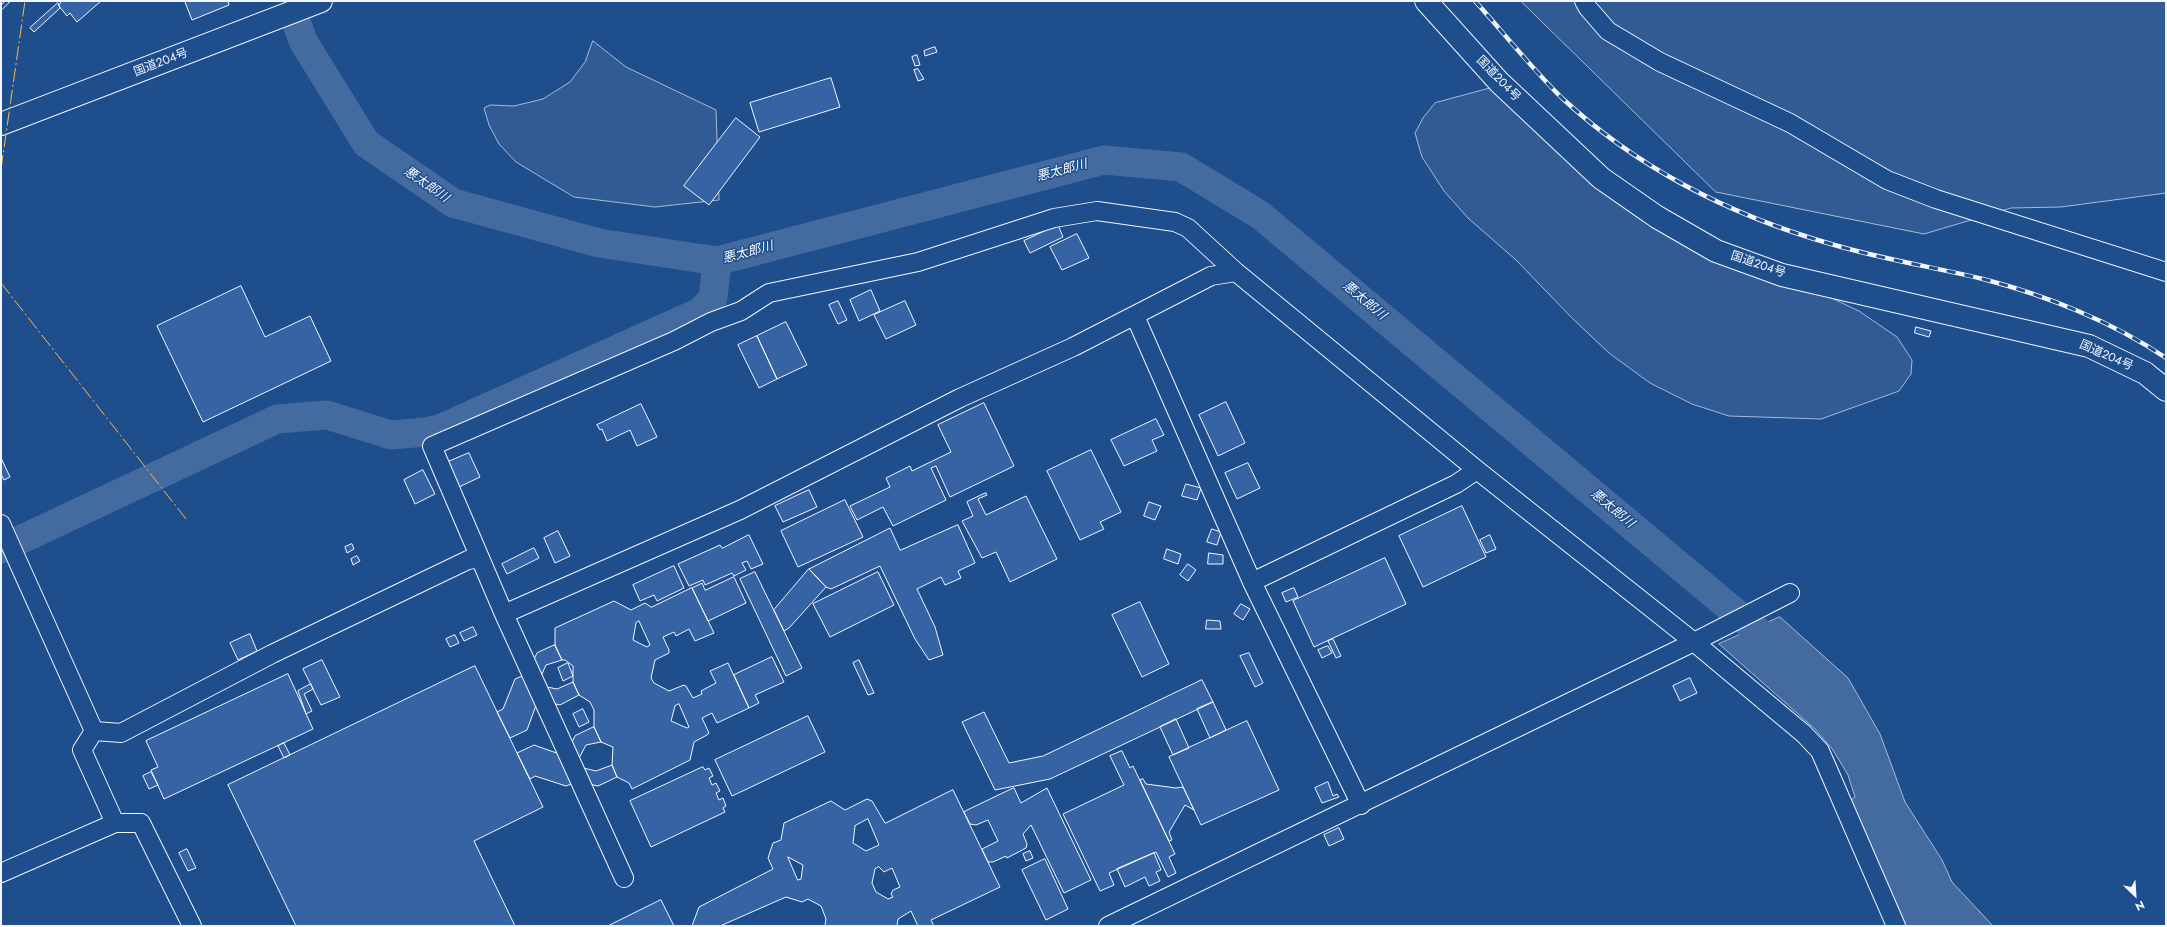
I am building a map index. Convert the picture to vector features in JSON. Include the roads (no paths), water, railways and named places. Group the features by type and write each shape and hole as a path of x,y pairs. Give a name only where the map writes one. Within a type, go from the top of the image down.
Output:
{"highway":[{"name":"国道204号","path":"1,124 320,1"},
{"name":"国道204号","path":"1426,1 1499,82 1601,178 1657,217 1716,251 1782,275 2089,346 2145,373 2166,390"}],"street":[{"path":"1584,1 1588,8 1608,31 1660,62 1790,123 1887,180 1936,199 2166,272"},
{"path":"624,878 504,614 432,446 674,341 711,322 741,311 769,293 918,262 1054,218 1097,211 1175,222 1188,228 1236,272 1477,470 1694,642 1798,729 1820,752 1896,926"},
{"path":"504,614 740,510 960,398 1073,347 1211,276 1236,272"},
{"path":"1134,316 1252,582 1361,805"},
{"path":"1252,582 1456,484 1477,470"},
{"path":"4,531 94,731"},
{"path":"94,731 121,733 272,654 468,560 480,558"},
{"path":"1108,926 1361,805 1694,642 1790,593"},
{"path":"94,731 82,750 115,823"},
{"path":"1,873 115,823 141,823 192,926"}],"waterway":[{"name":"悪太郎川","path":"296,21 303,41 366,143 453,203 599,243 717,261 1104,160 1181,167 1260,215 1767,639"},
{"path":"1,549 277,419 327,415 391,435 426,432 442,428 700,312 713,298 717,261"}],"railway":[{"path":"1,8 8,1"},
{"path":"1475,1 1529,63 1563,99 1592,124 1623,147 1655,168 1689,187 1723,204 1794,233 1869,254 1983,279 2030,293 2101,321 2166,358"}]}
